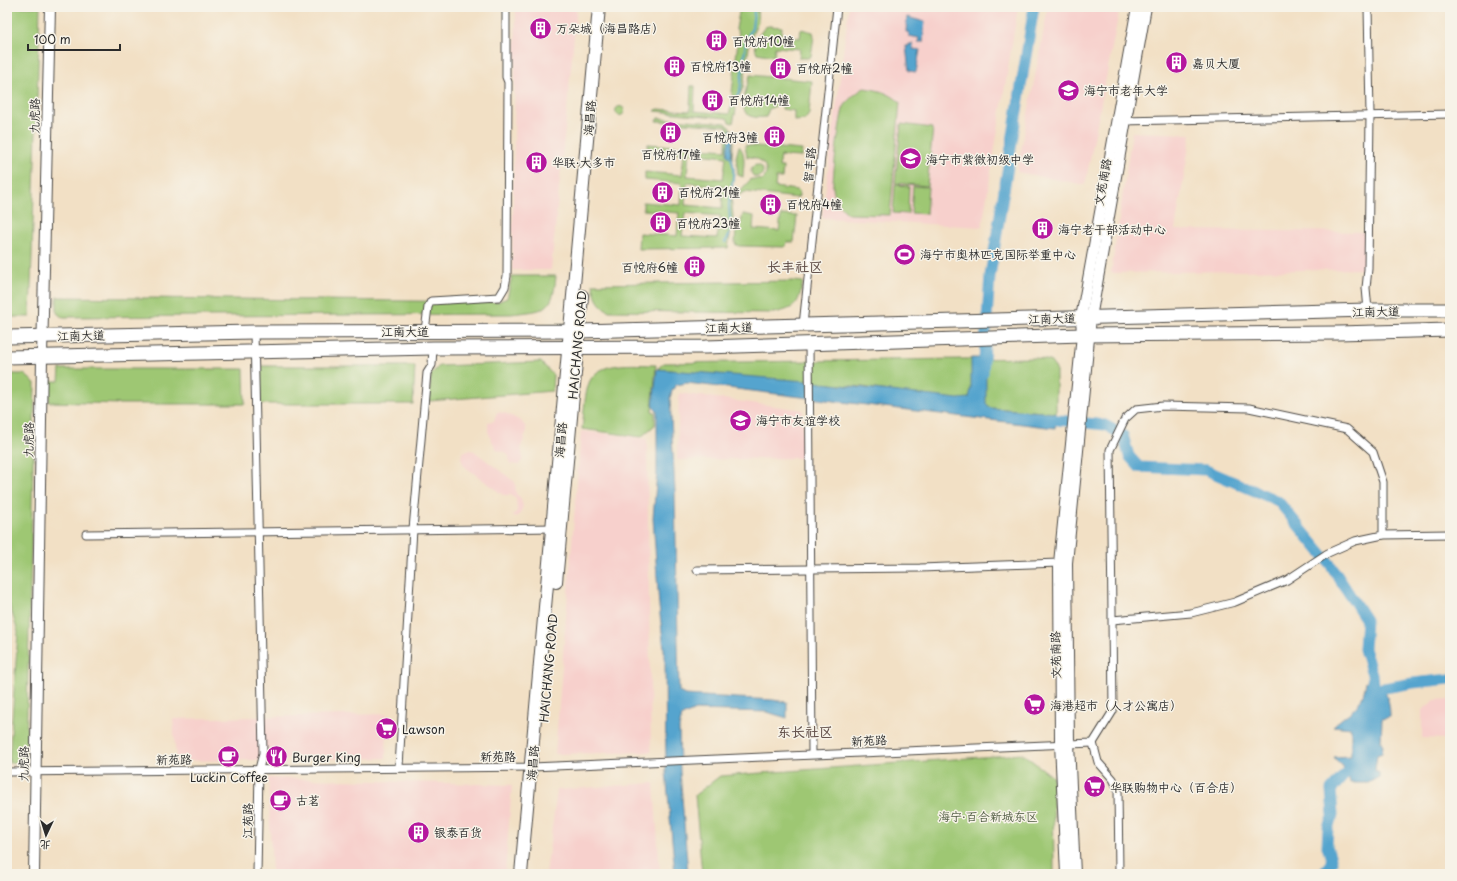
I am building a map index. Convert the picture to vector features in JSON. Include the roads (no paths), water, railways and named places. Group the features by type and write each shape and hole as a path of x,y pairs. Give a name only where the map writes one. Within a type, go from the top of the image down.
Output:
{"highway":[{"name":"江南大道","path":"7,337 254,332 574,330 1368,310 1450,310"},
{"name":"江南大道","path":"7,357 433,348 706,346 1008,336 1338,333 1450,330"}],"main road":[{"name":"九虎路","path":"34,874 42,357 50,7"},
{"name":"海昌路","path":"556,528 573,348 599,7"},
{"name":"HAICHANG ROAD","path":"574,330 606,7"},
{"name":"文苑南路","path":"1074,874 1065,743 1059,563 1075,437 1086,335 1086,318 1121,121 1137,7"},
{"name":"文苑南路","path":"1121,121 1146,7"},
{"name":"文苑南路","path":"1066,874 1065,743 1067,563 1075,437"},
{"name":"HAICHANG ROAD","path":"530,874 535,766 556,528"},
{"name":"海昌路","path":"521,874 535,766"}],"street":[{"path":"425,331 428,307 431,301 499,297 505,287 507,276 508,82 506,77 506,7"},
{"name":"智丰路","path":"803,325 837,7"},
{"path":"1368,7 1370,115 1368,269 1366,288 1368,310"},
{"path":"1121,121 1450,114"},
{"name":"江苑路","path":"254,332 263,753 259,769 257,874"},
{"path":"809,342 808,465 812,568 812,754"},
{"path":"399,767 413,529 427,373 432,365 433,348"},
{"path":"1119,874 1118,789 1113,779 1098,762 1093,743 1113,711 1110,450 1124,421 1136,410 1163,406 1249,408 1347,429 1373,452 1383,482 1383,535"},
{"path":"86,534 556,528"},
{"path":"1112,620 1191,613 1235,602 1288,580 1328,553 1355,541 1383,535 1450,534"},
{"path":"697,570 920,568 1059,563"},
{"name":"新苑路","path":"7,772 535,766 1093,743"}],"water":[{"path":"907,17 925,22 923,42 918,42 919,38 909,36 909,32 906,32"},
{"path":"909,44 913,44 913,49 920,50 916,72 909,71 906,46 909,46"},
{"path":"730,129 733,134 731,158 727,155"},
{"path":"971,358 986,358 986,403 990,408 1056,413 1055,428 687,383 676,385 672,391 670,398 675,492 679,692 685,695 787,702 787,718 767,712 695,710 682,716 679,728 680,771 688,874 675,874 666,772 665,658 659,606 653,518 657,472 657,411 653,407 657,369 806,381 958,399 969,398 971,389"},
{"path":"1366,681 1378,685 1386,693 1390,717 1382,719 1382,753 1377,755 1375,770 1379,773 1379,777 1368,783 1350,783 1348,774 1334,757 1351,756 1351,728 1333,726 1351,712 1359,703"}],"waterway":[{"path":"983,373 990,276 1034,7"},
{"path":"732,106 740,91 746,40 752,28 754,11"},
{"path":"725,242 728,238 730,229 729,205 733,181 733,163 731,158"},
{"path":"1040,418 1105,425 1123,435 1129,456 1139,467 1206,470 1278,501 1330,564 1366,620 1364,649 1372,674 1374,696"},
{"path":"7,630 7,636"},
{"path":"1373,690 1413,683 1450,679"},
{"path":"1322,874 1332,862 1327,846 1328,828 1333,815 1331,790 1348,771 1359,764"}],"place":[{"name":"万朵城（海昌路店）","path":"541,28"},
{"name":"百悦府10幢","path":"717,41"},
{"name":"嘉贝大厦","path":"1177,63"},
{"name":"百悦府13幢","path":"674,66"},
{"name":"百悦府2幢","path":"780,68"},
{"name":"海宁市老年大学","path":"1068,90"},
{"name":"百悦府14幢","path":"713,100"},
{"name":"百悦府17幢","path":"671,133"},
{"name":"百悦府3幢","path":"774,137"},
{"name":"海宁市紫微初级中学","path":"911,159"},
{"name":"华联·大多市","path":"536,162"},
{"name":"百悦府21幢","path":"663,192"},
{"name":"百悦府4幢","path":"770,204"},
{"name":"百悦府23幢","path":"660,223"},
{"name":"海宁老干部活动中心","path":"1043,229"},
{"name":"海宁市奥林匹克国际举重中心","path":"904,254"},
{"name":"百悦府6幢","path":"694,267"},
{"name":"海宁市友谊学校","path":"741,420"},
{"name":"海港超市（人才公寓店）","path":"1034,705"},
{"name":"Lawson","path":"387,729"},
{"name":"Luckin Coffee","path":"229,756"},
{"name":"Burger King","path":"276,757"},
{"name":"华联购物中心（百合店）","path":"1094,787"},
{"name":"古茗","path":"280,800"},
{"name":"银泰百货","path":"418,832"}],"district":[{"name":"长丰社区","path":"795,266"},
{"name":"东长社区","path":"805,731"}],"park label":[{"name":"海宁·百合新城东区","path":"988,816"}]}
